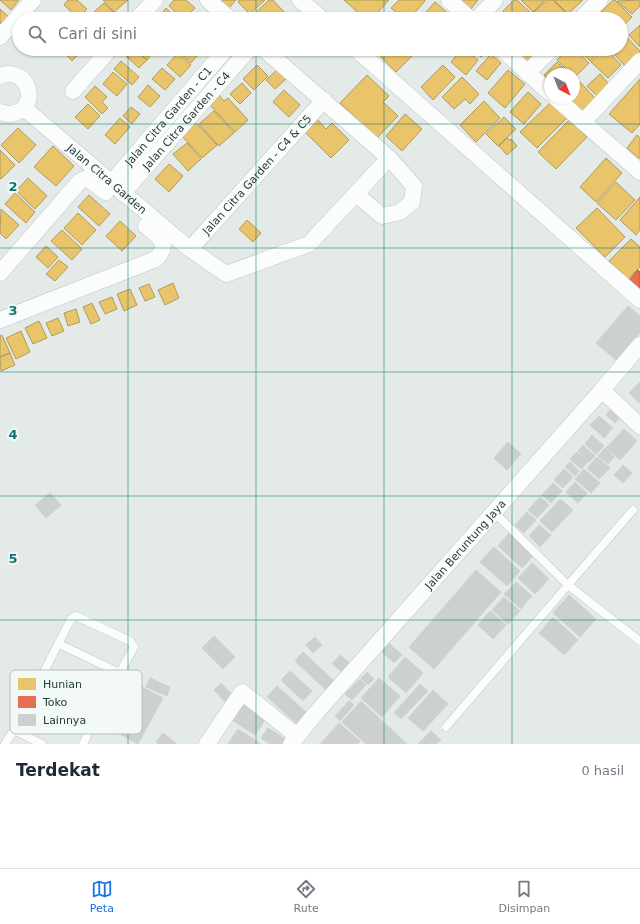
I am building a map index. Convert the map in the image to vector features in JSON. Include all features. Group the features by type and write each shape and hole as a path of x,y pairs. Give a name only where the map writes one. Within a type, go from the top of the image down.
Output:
{"street":[{"path":"22,12 33,0"},
{"path":"143,12 154,0"},
{"path":"208,0 222,12"},
{"path":"300,0 314,12"},
{"path":"449,0 462,12"},
{"path":"484,12 495,0"},
{"path":"588,12 600,0"},
{"path":"0,37 12,24"},
{"path":"73,91 104,56"},
{"name":"Jalan Citra Garden - C1","path":"117,188 221,56"},
{"name":"Jalan Citra Garden - C4","path":"117,188 242,56"},
{"path":"272,56 389,158 414,186 412,202 400,212 382,216 356,194 389,158"},
{"path":"364,56 640,300"},
{"path":"510,56 544,87"},
{"path":"528,72 544,56"},
{"path":"583,122 640,61"},
{"path":"0,76 8,74 17,76 26,84 29,90 29,96 24,108 14,113 1,114"},
{"name":"Jalan Citra Garden - C4 & C5","path":"190,249 324,100"},
{"path":"563,104 640,172"},
{"name":"Jalan Citra Garden","path":"24,108 190,249 226,274 309,244 356,194"},
{"name":"Jalan Citra Garden","path":"0,273 77,183 84,178 92,180 160,238 163,244 163,250 156,259 0,320"},
{"name":"Jalan Beruntung Jaya","path":"294,740 315,714 602,390 640,345"},
{"path":"602,390 640,426"},
{"path":"207,744 242,692 294,740"}],"lane":[{"path":"446,727 633,510"},
{"path":"494,512 568,584 640,641"},
{"path":"45,670 71,619 76,616 130,641 134,647 122,670"},
{"path":"59,644 114,670"},
{"path":"5,744 11,734"},
{"path":"22,734 42,744"},
{"path":"83,744 88,734"}],"building: Hunian":[{"path":"0,0 19,0 11,10"},
{"path":"68,0 77,0 87,9 84,12 72,12 64,5"},
{"path":"103,0 128,0 114,12"},
{"path":"174,0 186,0 195,8 191,12 175,12 169,6"},
{"path":"220,0 236,0 229,8"},
{"path":"239,0 265,0 252,12 248,12 238,2"},
{"path":"269,0 273,0 284,12 256,12"},
{"path":"344,0 389,0 378,12 357,12"},
{"path":"399,0 425,0 415,12 396,12 391,8"},
{"path":"459,0 478,0 470,10"},
{"path":"514,0 517,0 530,12 504,12 503,11"},
{"path":"521,0 545,0 533,12"},
{"path":"547,0 553,0 565,12 534,12"},
{"path":"554,0 583,0 570,12 566,12"},
{"path":"613,0 615,0 627,12 601,12"},
{"path":"640,0 640,6 632,14 617,1"},
{"path":"435,2 446,12 426,12"},
{"path":"104,3 113,12 94,12"},
{"path":"166,8 170,12 163,12"},
{"path":"0,9 8,16 0,24"},
{"path":"628,13 632,17 628,21"},
{"path":"640,25 640,47 629,35"},
{"path":"628,38 640,51 640,58 628,69 616,56 628,56"},
{"path":"67,56 77,56 72,61"},
{"path":"126,56 142,56 147,60 139,68"},
{"path":"142,56 150,56 147,60"},
{"path":"175,56 181,56 191,65 180,77 167,65"},
{"path":"183,56 197,56 191,63"},
{"path":"380,56 412,56 396,72"},
{"path":"456,56 473,56 478,60 466,75 451,62"},
{"path":"489,56 493,56 501,63 487,80 476,71"},
{"path":"515,56 535,56 524,66"},
{"path":"561,56 582,56 589,63 580,72 580,68 565,68 557,60"},
{"path":"585,56 595,56 590,61"},
{"path":"597,56 613,56 621,65 608,78 591,62"},
{"path":"121,61 139,77 132,85 114,69"},
{"path":"557,62 563,68 551,68"},
{"path":"257,65 268,76 254,90 243,79"},
{"path":"443,65 455,77 433,100 421,87"},
{"path":"162,68 175,79 165,90 152,79"},
{"path":"278,69 287,78 275,89 266,80"},
{"path":"508,70 525,84 505,108 488,93"},
{"path":"113,72 127,84 117,96 103,84"},
{"path":"600,74 609,84 597,96 587,86"},
{"path":"367,75 389,96 383,102 398,116 377,138 340,103"},
{"path":"462,77 479,94 470,104 465,99 454,109 442,97"},
{"path":"640,79 640,124 632,133 609,114"},
{"path":"580,82 596,99 580,114 571,104 580,104"},
{"path":"242,83 251,93 240,104 230,94"},
{"path":"148,85 160,96 150,107 138,97"},
{"path":"95,86 107,97 102,102 108,108 102,114 85,97"},
{"path":"284,90 300,105 289,117 273,102"},
{"path":"528,92 541,104 524,124 510,112"},
{"path":"218,94 224,101 228,98 248,120 235,132 208,103"},
{"path":"484,101 500,118 476,142 460,125"},
{"path":"88,104 100,116 88,129 75,117"},
{"path":"549,104 553,104 567,118 537,148 520,132"},
{"path":"131,107 140,114 132,124 123,116"},
{"path":"214,111 234,133 219,146 199,124"},
{"path":"405,114 422,129 402,151 386,136"},
{"path":"504,117 516,129 498,146 486,134"},
{"path":"120,118 130,127 115,144 105,135"},
{"path":"317,119 326,129 332,123 349,140 331,158 305,132"},
{"path":"569,120 587,137 556,169 538,152"},
{"path":"195,122 217,145 202,158 181,135"},
{"path":"18,128 36,145 19,163 1,145"},
{"path":"637,135 640,138 640,159 627,148"},
{"path":"507,138 510,140 511,139 517,146 507,155 499,146"},
{"path":"187,143 201,159 188,171 173,154"},
{"path":"53,146 74,166 56,186 34,167"},
{"path":"0,150 15,165 1,179 0,178"},
{"path":"606,158 622,173 596,202 580,187"},
{"path":"169,164 183,176 169,192 155,179"},
{"path":"28,178 47,196 35,209 16,191"},
{"path":"616,182 635,200 616,220 597,203"},
{"path":"15,193 35,212 26,223 5,204"},
{"path":"89,195 110,214 99,226 78,207"},
{"path":"640,197 640,230 636,235 620,220"},
{"path":"597,208 625,237 605,257 576,228"},
{"path":"1,209 19,225 6,239 0,233"},
{"path":"78,213 96,230 82,245 64,228"},
{"path":"247,220 261,233 253,242 239,229"},
{"path":"120,221 136,236 122,251 106,236"},
{"path":"62,230 82,249 72,260 51,241"},
{"path":"631,239 640,247 640,267 628,279 609,261"},
{"path":"46,246 58,257 48,268 36,257"},
{"path":"59,260 68,267 55,281 46,274"},
{"path":"173,283 179,298 165,305 158,290"},
{"path":"149,284 155,297 145,301 139,288"},
{"path":"130,289 137,305 124,311 117,294"},
{"path":"112,297 117,309 105,314 99,302"},
{"path":"92,303 100,320 91,324 83,307"},
{"path":"76,309 80,322 68,326 64,313"},
{"path":"58,318 64,331 52,336 46,323"},
{"path":"39,321 47,338 33,344 25,328"},
{"path":"21,331 30,352 16,359 6,338"},
{"path":"2,335 10,353 0,357 0,336"},
{"path":"10,353 15,365 1,371 0,357"}],"building: Toko":[{"path":"638,270 640,272 640,291 629,280"}],"building: Lainnya":[{"path":"628,306 640,316 640,333 616,360 596,343"},
{"path":"640,382 640,403 629,393"},
{"path":"612,408 621,416 615,423 606,415"},
{"path":"599,416 613,428 604,438 590,425"},
{"path":"624,429 637,441 620,460 606,448"},
{"path":"592,435 604,446 596,454 585,444"},
{"path":"508,442 521,454 507,470 494,458"},
{"path":"583,445 595,456 589,462 578,451"},
{"path":"605,448 614,457 608,464 598,456"},
{"path":"577,452 588,462 581,469 570,459"},
{"path":"597,457 610,468 599,479 587,468"},
{"path":"570,462 579,471 575,476 565,467"},
{"path":"623,465 632,473 623,483 614,475"},
{"path":"564,469 573,477 563,488 554,480"},
{"path":"584,469 600,483 591,493 575,479"},
{"path":"575,482 587,493 578,503 566,492"},
{"path":"553,483 562,491 551,503 542,495"},
{"path":"50,493 61,505 46,518 35,505"},
{"path":"540,497 549,505 537,518 528,510"},
{"path":"560,499 573,510 552,532 540,521"},
{"path":"527,512 536,520 524,533 515,525"},
{"path":"539,525 551,535 540,547 529,536"},
{"path":"509,533 533,556 522,568 498,546"},
{"path":"494,547 520,571 507,586 480,562"},
{"path":"532,563 549,579 535,594 518,578"},
{"path":"476,570 501,592 434,669 409,647"},
{"path":"516,582 532,596 521,609 504,594"},
{"path":"569,595 596,619 580,637 553,613"},
{"path":"504,597 520,611 508,624 492,610"},
{"path":"490,611 506,625 493,639 478,625"},
{"path":"553,617 578,640 564,655 539,633"},
{"path":"214,636 235,657 223,669 202,648"},
{"path":"315,637 322,645 313,653 306,645"},
{"path":"389,643 402,655 394,663 381,651"},
{"path":"303,652 334,681 326,690 295,661"},
{"path":"340,655 351,664 343,673 332,664"},
{"path":"405,657 423,673 406,693 388,677"},
{"path":"290,671 312,691 303,701 281,680"},
{"path":"367,672 374,679 368,685 361,678"},
{"path":"150,678 170,687 167,696 146,687"},
{"path":"379,678 400,696 382,717 361,698"},
{"path":"360,679 366,685 352,700 345,694"},
{"path":"221,683 233,696 226,703 214,690"},
{"path":"420,684 428,691 401,719 394,713"},
{"path":"277,686 306,712 296,723 267,697"},
{"path":"142,687 163,698 138,744 120,734 142,734"},
{"path":"433,690 448,704 423,731 408,718"},
{"path":"349,701 354,705 340,721 335,716"},
{"path":"361,701 407,744 366,744 342,722"},
{"path":"244,702 267,717 255,735 232,720"},
{"path":"339,723 360,741 358,744 320,744"},
{"path":"268,728 287,740 285,744 270,744 261,738"},
{"path":"238,729 261,744 228,744"},
{"path":"431,731 441,740 436,744 418,744"},
{"path":"163,733 177,744 159,744 156,742"}]}
